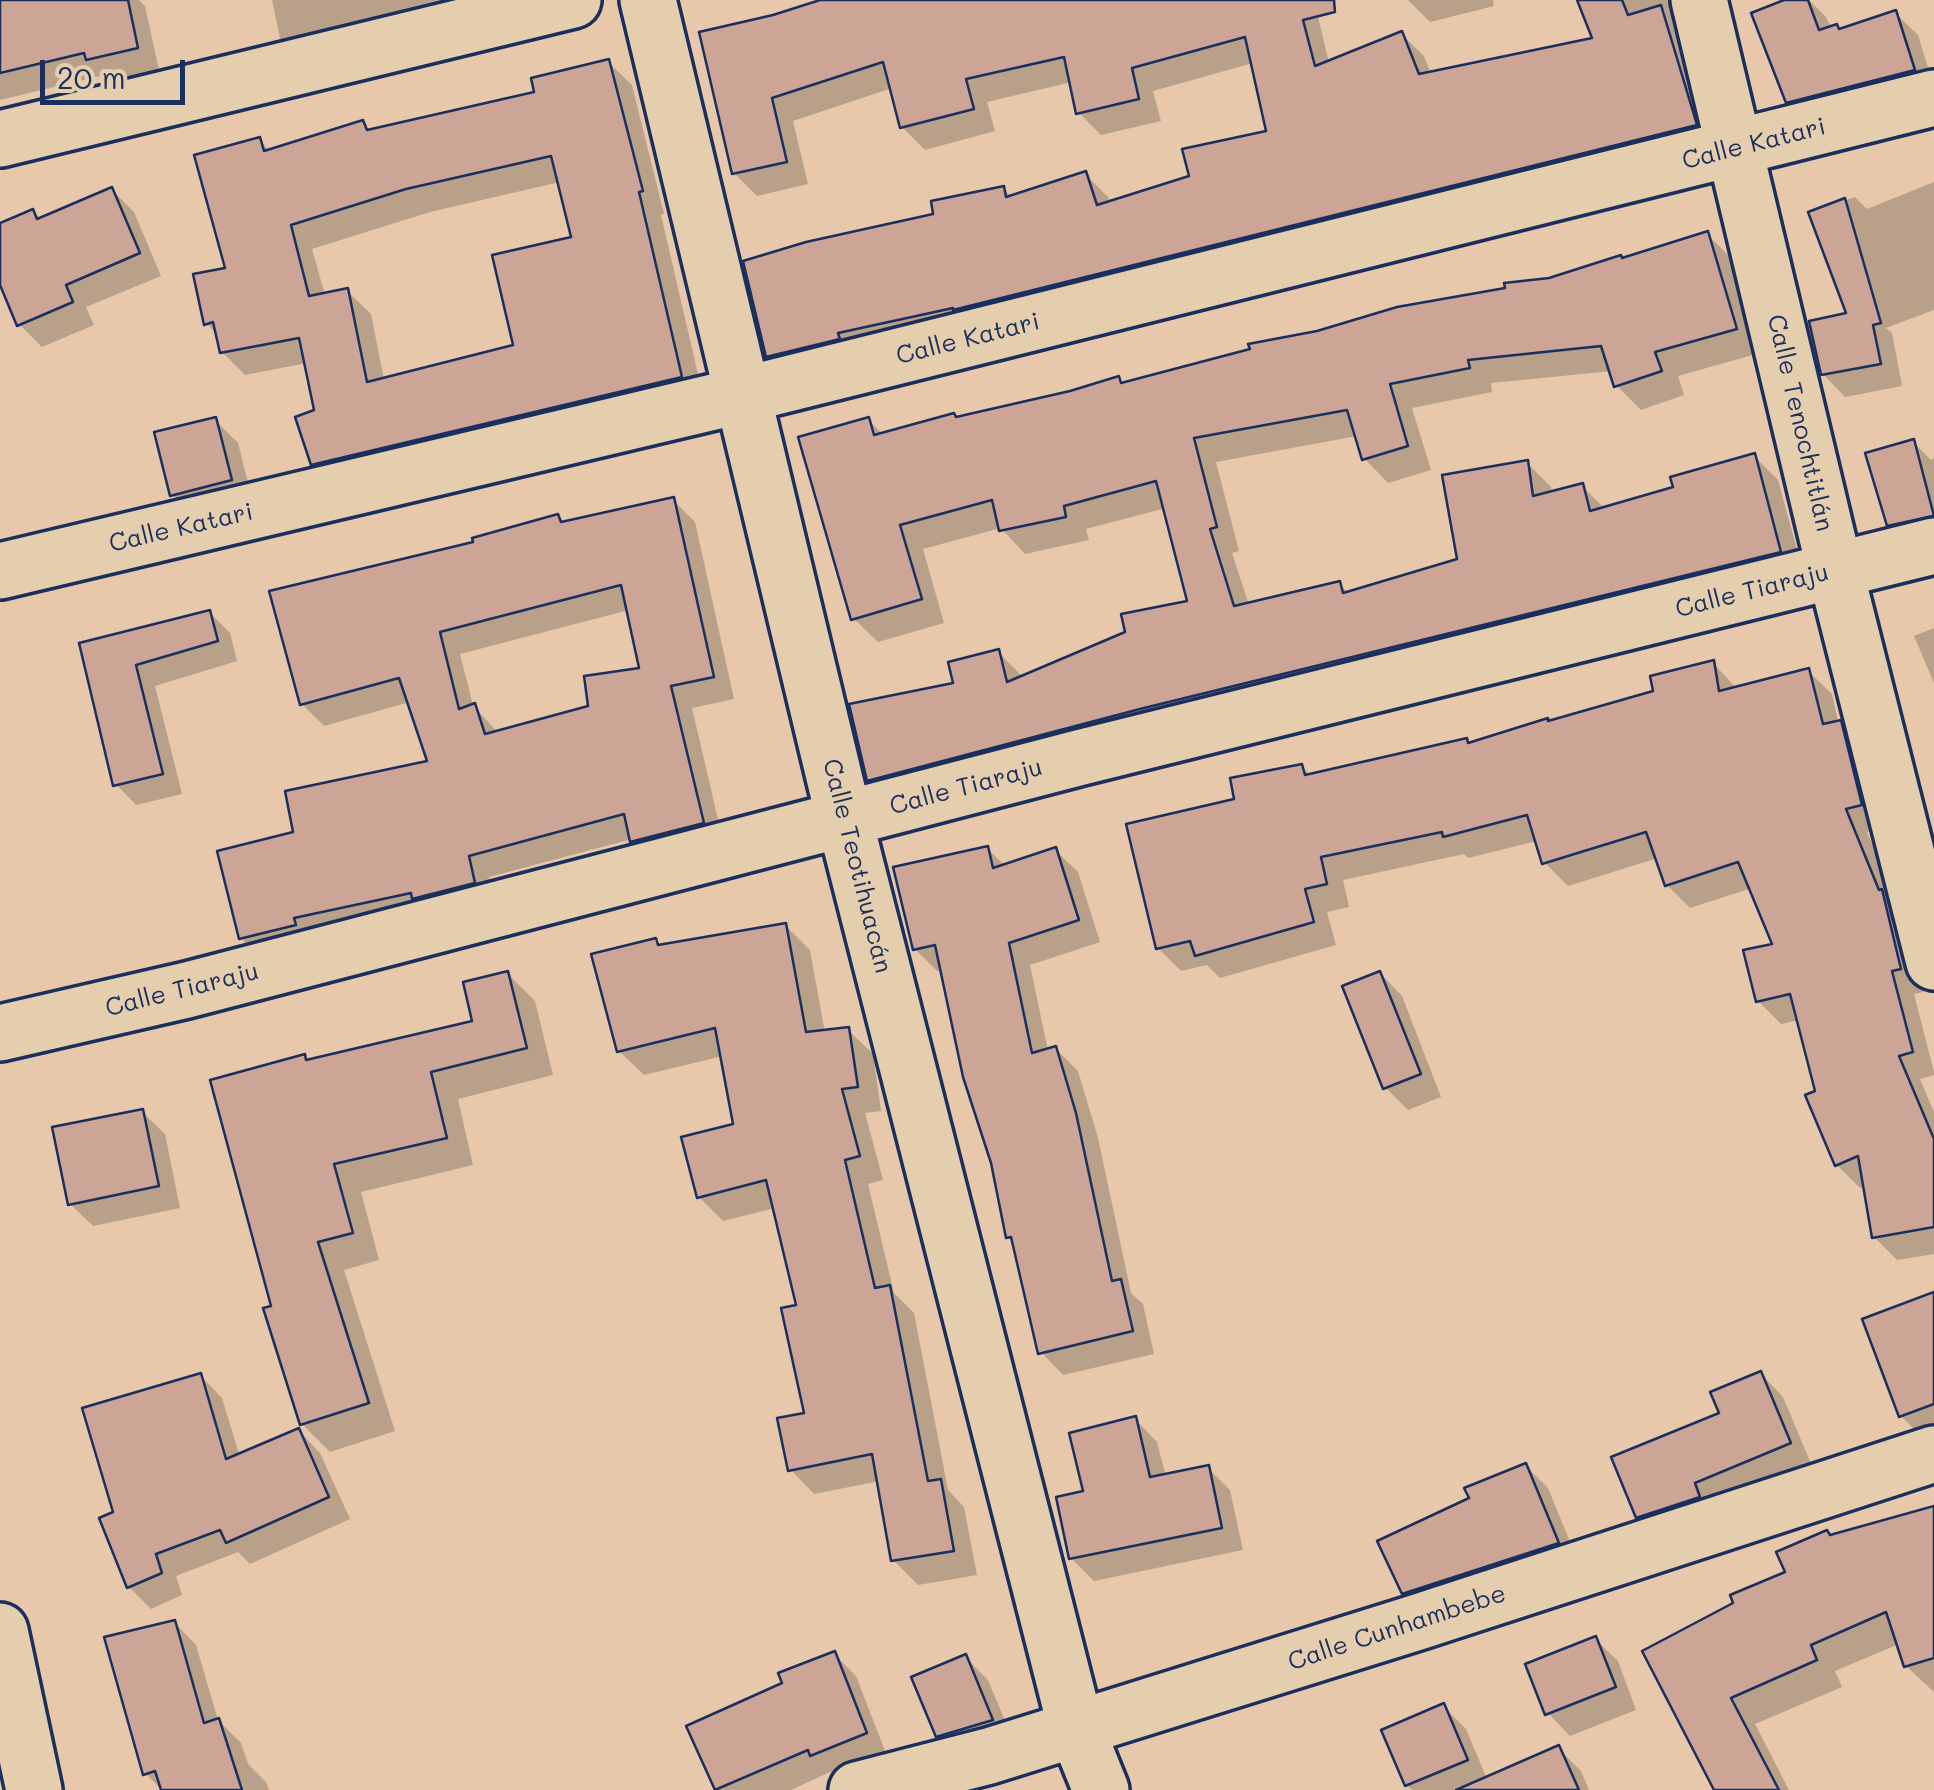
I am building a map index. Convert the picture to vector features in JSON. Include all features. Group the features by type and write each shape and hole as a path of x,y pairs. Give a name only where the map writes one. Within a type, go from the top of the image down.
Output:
{"street":[{"path":"0,139 573,0"},
{"name":"Calle Teotihuacán","path":"648,0 844,818 1076,1728 1101,1790"},
{"name":"Calle Tenochtitlán","path":"1699,0 1835,570 1934,962"},
{"name":"Calle Katari","path":"0,571 743,395 1934,98"},
{"name":"Calle Tiaraju","path":"0,1033 187,990 844,818 1934,546"},
{"name":"Calle Cunhambebe","path":"857,1790 989,1756 1934,1454"},
{"path":"0,1630 34,1790"}],"building":[{"path":"0,0 128,0 138,48 86,60 84,53 0,73"},
{"path":"820,0 1334,0 1335,12 1303,20 1315,66 1402,31 1419,74 1592,38 1577,0 1622,0 1628,15 1661,5 1697,125 953,310 838,333 840,339 766,357 743,261 806,242 933,214 931,201 1004,186 1006,197 1086,171 1097,205 1189,176 1182,149 1266,131 1245,37 1132,68 1139,99 1076,114 1064,57 966,79 974,109 900,128 883,62 772,98 787,162 732,174 699,32"},
{"path":"1784,0 1808,0 1819,30 1837,24 1839,29 1896,10 1915,70 1786,103 1751,13"},
{"path":"609,59 643,191 639,192 682,377 311,465 295,417 314,410 299,338 220,353 213,322 204,325 193,274 225,268 194,155 260,137 264,151 363,120 367,130 534,92 531,78","holes":["551,156 571,237 492,255 513,345 367,382 348,288 309,296 291,225 406,189"]},
{"path":"112,187 140,253 66,285 73,302 17,326 0,285 0,223 33,209 37,219"},
{"path":"1845,198 1881,323 1873,325 1881,364 1821,375 1809,321 1846,313 1808,212"},
{"path":"1708,231 1737,329 1655,352 1662,371 1614,387 1601,346 1468,360 1470,368 1390,384 1408,446 1362,460 1347,410 1194,438 1217,527 1210,529 1234,606 1340,581 1343,593 1457,559 1442,475 1528,460 1533,496 1583,483 1590,511 1673,487 1670,477 1755,453 1781,552 1140,709 867,781 849,704 953,683 948,662 999,649 1007,682 1125,632 1121,614 1187,601 1156,481 1064,506 1066,517 999,531 992,500 900,525 922,599 851,620 798,437 869,417 874,435 954,413 956,417 1070,391 1119,376 1121,383 1250,349 1248,344 1317,331 1397,307 1505,288 1504,283 1549,278"},
{"path":"216,417 232,480 170,496 154,432"},
{"path":"1914,439 1934,516 1887,526 1865,453"},
{"path":"674,497 714,677 671,686 704,823 630,842 624,814 469,856 475,883 412,899 411,893 294,918 296,925 239,939 217,851 293,832 285,791 427,761 399,678 300,705 269,591 473,542 472,538 558,514 561,522","holes":["621,585 639,668 584,676 588,706 485,734 475,703 459,709 440,632"]},
{"path":"210,610 218,641 136,665 163,774 113,786 79,643"},
{"path":"1714,660 1719,691 1809,668 1823,724 1841,720 1862,805 1846,809 1879,890 1882,889 1901,969 1892,971 1913,1052 1899,1056 1934,1139 1934,1227 1872,1238 1858,1156 1835,1166 1805,1095 1815,1091 1790,994 1756,1002 1743,950 1772,944 1738,862 1665,886 1646,832 1542,864 1527,815 1443,837 1442,832 1321,857 1327,884 1305,889 1314,922 1195,956 1190,941 1156,949 1126,824 1234,799 1230,778 1302,764 1305,775 1467,738 1468,743 1653,691 1650,676"},
{"path":"988,846 993,868 1056,847 1079,920 1009,943 1032,1053 1056,1046 1076,1113 1112,1281 1121,1279 1133,1331 1038,1354 1011,1237 1006,1238 991,1163 963,1077 935,945 913,950 893,867"},
{"path":"786,923 806,1032 849,1027 858,1087 842,1089 860,1156 845,1160 875,1288 890,1285 928,1481 941,1479 954,1551 891,1561 872,1454 788,1471 777,1418 804,1413 781,1308 796,1305 766,1180 697,1198 681,1137 733,1124 715,1028 617,1052 591,954 656,938 658,945"},
{"path":"508,971 527,1048 431,1072 447,1138 334,1164 353,1233 318,1242 369,1403 300,1425 263,1308 271,1306 210,1080 305,1054 306,1060 472,1021 463,982"},
{"path":"1380,971 1421,1074 1383,1089 1342,986"},
{"path":"143,1109 159,1186 68,1205 52,1127"},
{"path":"1934,1292 1934,1404 1899,1417 1862,1319"},
{"path":"1761,1371 1791,1443 1695,1483 1700,1497 1636,1518 1611,1457 1719,1413 1710,1392"},
{"path":"201,1373 226,1459 299,1428 329,1497 226,1543 220,1530 156,1554 162,1573 127,1588 99,1518 113,1512 82,1408"},
{"path":"1136,1416 1150,1477 1209,1465 1222,1528 1069,1559 1056,1497 1083,1491 1069,1433"},
{"path":"1526,1463 1559,1543 1402,1594 1377,1541 1469,1498 1464,1488"},
{"path":"1934,1506 1934,1658 1904,1667 1886,1612 1811,1645 1817,1660 1731,1698 1779,1790 1714,1790 1642,1651 1733,1603 1730,1595 1785,1572 1776,1552 1827,1530 1830,1535"},
{"path":"175,1620 204,1723 219,1718 242,1790 161,1790 155,1771 143,1775 104,1637"},
{"path":"1596,1636 1616,1687 1545,1715 1525,1664"},
{"path":"835,1651 867,1733 810,1756 808,1750 715,1790 686,1726 782,1683 778,1673"},
{"path":"966,1654 993,1720 936,1737 911,1677"},
{"path":"1444,1703 1468,1760 1405,1786 1381,1730"},
{"path":"1559,1745 1579,1790 1456,1790"}]}
